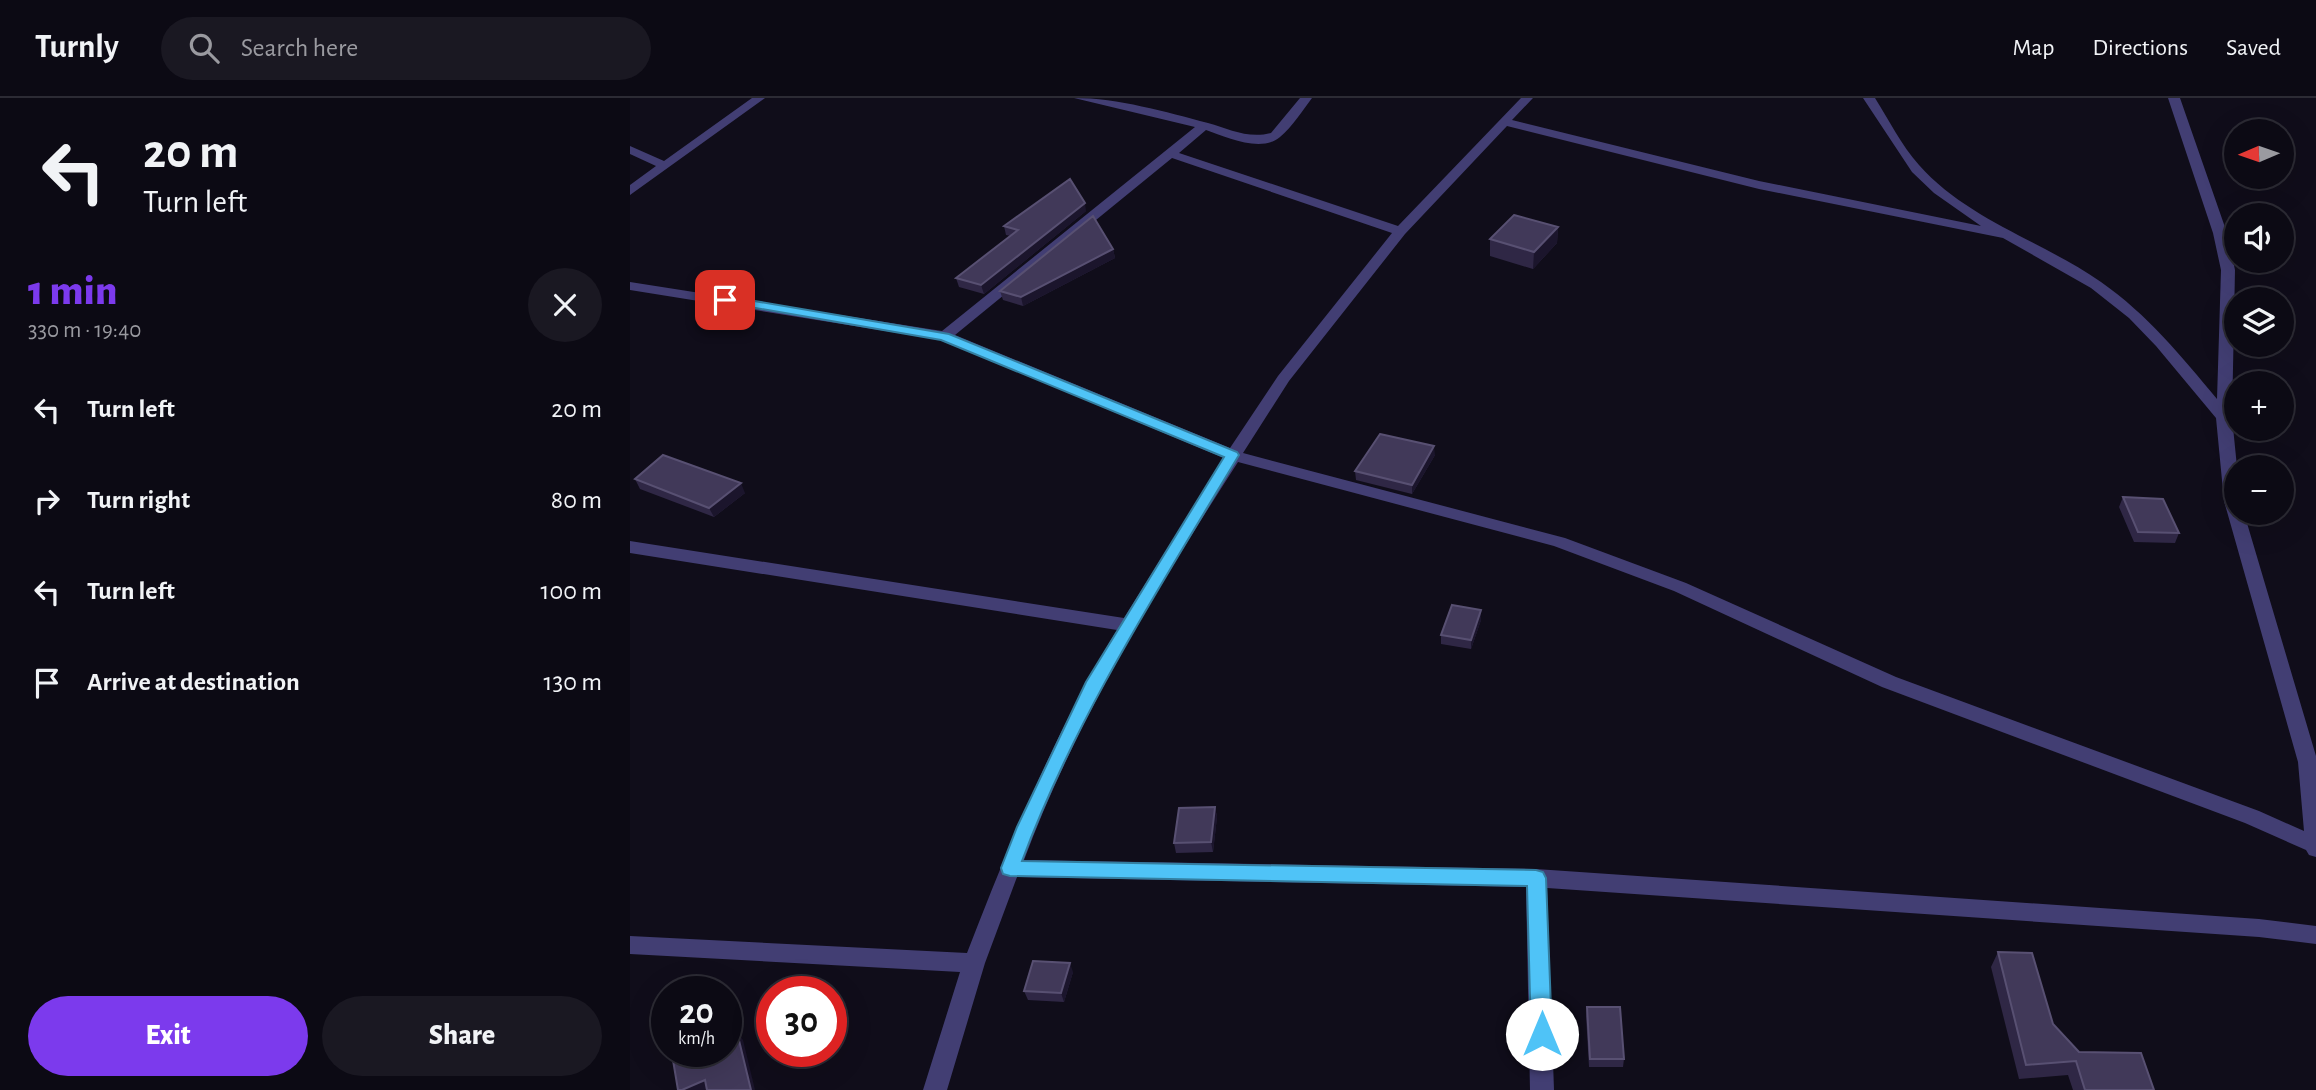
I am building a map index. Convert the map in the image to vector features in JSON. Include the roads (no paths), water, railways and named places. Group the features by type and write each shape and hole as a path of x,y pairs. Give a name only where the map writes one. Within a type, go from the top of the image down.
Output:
{"street":[{"path":"630,191 759,98"},
{"path":"1080,98 1204,126 1245,139 1275,136 1306,98"},
{"path":"935,1090 974,963 1026,827 1095,682 1128,625 1232,455 1283,379 1400,231 1527,98"},
{"path":"1868,98 1915,168 1970,212 2059,262 2121,303 2224,417"},
{"path":"2174,98 2220,233 2228,270 2225,371"},
{"path":"1506,122 1759,185 2009,235"},
{"path":"944,336 1204,126"},
{"path":"630,150 665,166"},
{"path":"1168,153 1400,231"},
{"path":"630,286 944,336 1232,455 1559,542 1680,587 1889,682 2252,817 2316,847 2312,763 2232,501 2226,441"},
{"path":"630,547 1128,625"},
{"path":"1010,868 1536,878 2259,928 2316,935"},
{"path":"1536,878 1542,1090"},
{"path":"630,945 974,963"}]}
